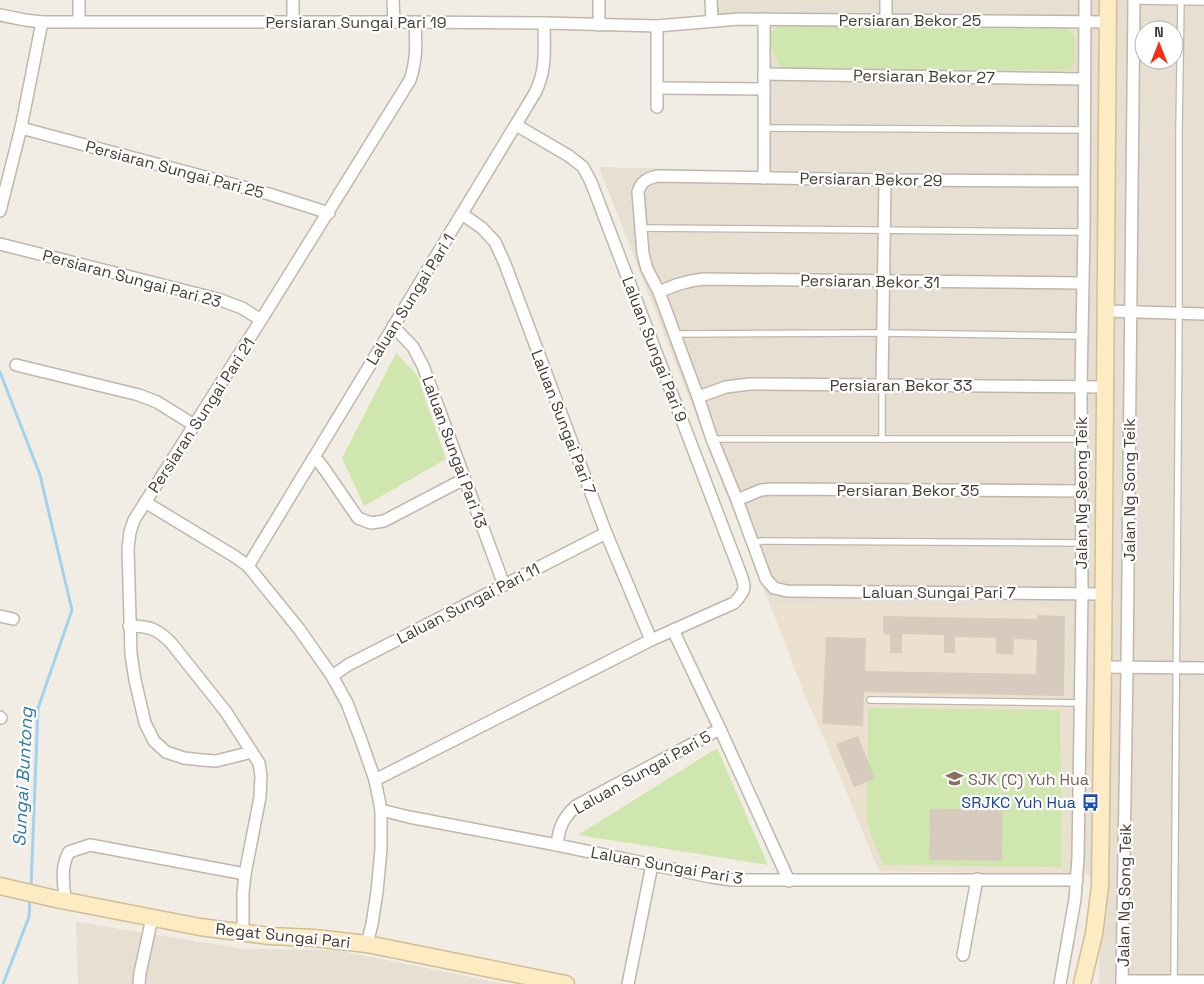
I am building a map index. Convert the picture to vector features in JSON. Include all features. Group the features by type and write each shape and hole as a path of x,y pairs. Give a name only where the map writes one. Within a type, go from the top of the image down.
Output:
{"main road":[{"name":"Jalan Ng Seong Teik","path":"1083,983 1094,934 1100,886 1108,0"},
{"name":"Regat Sungai Pari","path":"4,887 200,927 269,936 314,938 367,944 566,984"}],"street":[{"path":"79,0 79,21"},
{"path":"293,0 293,21"},
{"path":"393,0 394,22"},
{"path":"599,0 599,25"},
{"path":"711,0 712,21"},
{"path":"886,0 886,20"},
{"name":"Jalan Ng Seong Teik","path":"1060,984 1071,929 1077,880 1082,593 1081,386 1085,0"},
{"name":"Jalan Ng Song Teik","path":"1122,982 1134,1"},
{"name":"Persiaran Sungai Pari 19","path":"0,15 42,22 293,21 657,26 712,21"},
{"path":"764,19 764,178"},
{"name":"Persiaran Bekor 25","path":"712,21 764,19 1108,22"},
{"path":"0,211 22,128 42,22"},
{"name":"Persiaran Sungai Pari 21","path":"252,752 216,760 184,758 166,752 154,741 146,723 135,680 131,654 128,548 130,532 134,520 329,213 410,80 416,54 415,22"},
{"name":"Laluan Sungai Pari 1","path":"248,566 535,93 541,81 544,66 544,23"},
{"path":"657,26 657,107"},
{"name":"Persiaran Bekor 27","path":"764,74 1084,79"},
{"path":"657,88 764,89"},
{"name":"Laluan Sungai Pari 9","path":"516,125 569,156 582,167 591,182 744,581 744,590 734,603 673,630"},
{"name":"Persiaran Sungai Pari 25","path":"22,128 259,192 329,213"},
{"name":"Persiaran Bekor 29","path":"641,228 638,192 640,185 650,178 658,176 1084,181"},
{"path":"882,385 885,180"},
{"name":"Laluan Sungai Pari 7","path":"462,214 482,228 495,242 505,264 606,533 651,640"},
{"path":"641,228 647,269 659,292 752,543"},
{"name":"Persiaran Sungai Pari 23","path":"0,244 218,299 242,308 261,320"},
{"name":"Persiaran Bekor 31","path":"659,292 673,285 703,279 1082,283"},
{"path":"1106,311 1204,314"},
{"name":"Laluan Sungai Pari 13","path":"393,326 412,347 422,366 504,585"},
{"path":"16,365 138,395 157,402 194,425"},
{"name":"Persiaran Bekor 33","path":"698,397 726,387 750,384 1105,387"},
{"path":"313,458 325,470 358,518 371,523 384,521 464,479"},
{"name":"Persiaran Bekor 35","path":"737,500 761,490 772,489 1082,491"},
{"path":"146,502 248,566 299,629 332,676 347,704 375,780 381,810 381,849 378,883 367,944"},
{"name":"Laluan Sungai Pari 11","path":"332,676 348,665 606,533"},
{"name":"Laluan Sungai Pari 7","path":"752,543 766,579 774,588 787,591 1104,594"},
{"path":"0,616 13,619"},
{"path":"129,626 153,629 163,634 226,712 259,763 261,776 260,797 245,874 243,932"},
{"path":"375,780 673,630"},
{"name":"Laluan Sungai Pari 5","path":"673,630 789,881"},
{"path":"1103,668 1204,668"},
{"name":"Laluan Sungai Pari 5","path":"557,844 562,823 567,814 576,806 720,729"},
{"name":"Laluan Sungai Pari 3","path":"381,810 732,880 1077,880"},
{"path":"61,900 64,861 69,852 90,845 245,874"},
{"path":"628,984 652,865"},
{"path":"963,955 977,879"},
{"path":"139,984 152,918"},
{"path":"1122,982 1204,981"}],"lane":[{"path":"1134,1 1204,2"},
{"path":"1174,981 1181,1"},
{"path":"764,128 1084,130"},
{"path":"641,228 1084,232"},
{"path":"674,334 882,333 1082,336"},
{"path":"882,385 882,439"},
{"path":"712,439 1082,439"},
{"path":"752,543 762,541 1082,543"},
{"path":"870,700 1080,703"}],"shaded area":[{"path":"711,0 1204,0 1204,984 1099,984 1101,875 879,871 766,595 599,167 759,171 762,17 714,21"},
{"name":"SJK (C) Yuh Hua","path":"771,605 1068,607 1065,873 881,871 801,686"},
{"path":"76,922 244,949 336,950 505,984 78,984"}],"green space":[{"path":"778,26 1067,29 1075,36 1075,63 1069,70 781,69 770,47 770,34"},
{"path":"396,353 417,375 446,459 364,506 342,458"},
{"path":"868,708 1060,710 1062,867 883,865 867,824"},
{"path":"717,748 768,865 578,835"}],"building":[{"path":"1037,615 1065,616 1064,696 864,692 863,726 822,724 826,637 866,638 865,671 1036,674 1037,640 1014,639 1013,655 996,654 996,638 955,637 955,653 944,653 944,635 902,634 902,653 890,653 890,635 883,634 883,616 1037,619"},
{"path":"858,736 875,779 854,787 836,744"},
{"path":"930,809 1003,810 1002,861 929,860"}],"waterway":[{"name":"Sungai Buntong","path":"0,372 40,475 72,610 38,708 31,887"},
{"name":"Sungai Buntong","path":"3,984 29,917 30,898"}],"place":[{"name":"SJK (C) Yuh Hua","path":"954,779"},
{"name":"SRJKC Yuh Hua","path":"1090,802"}]}
